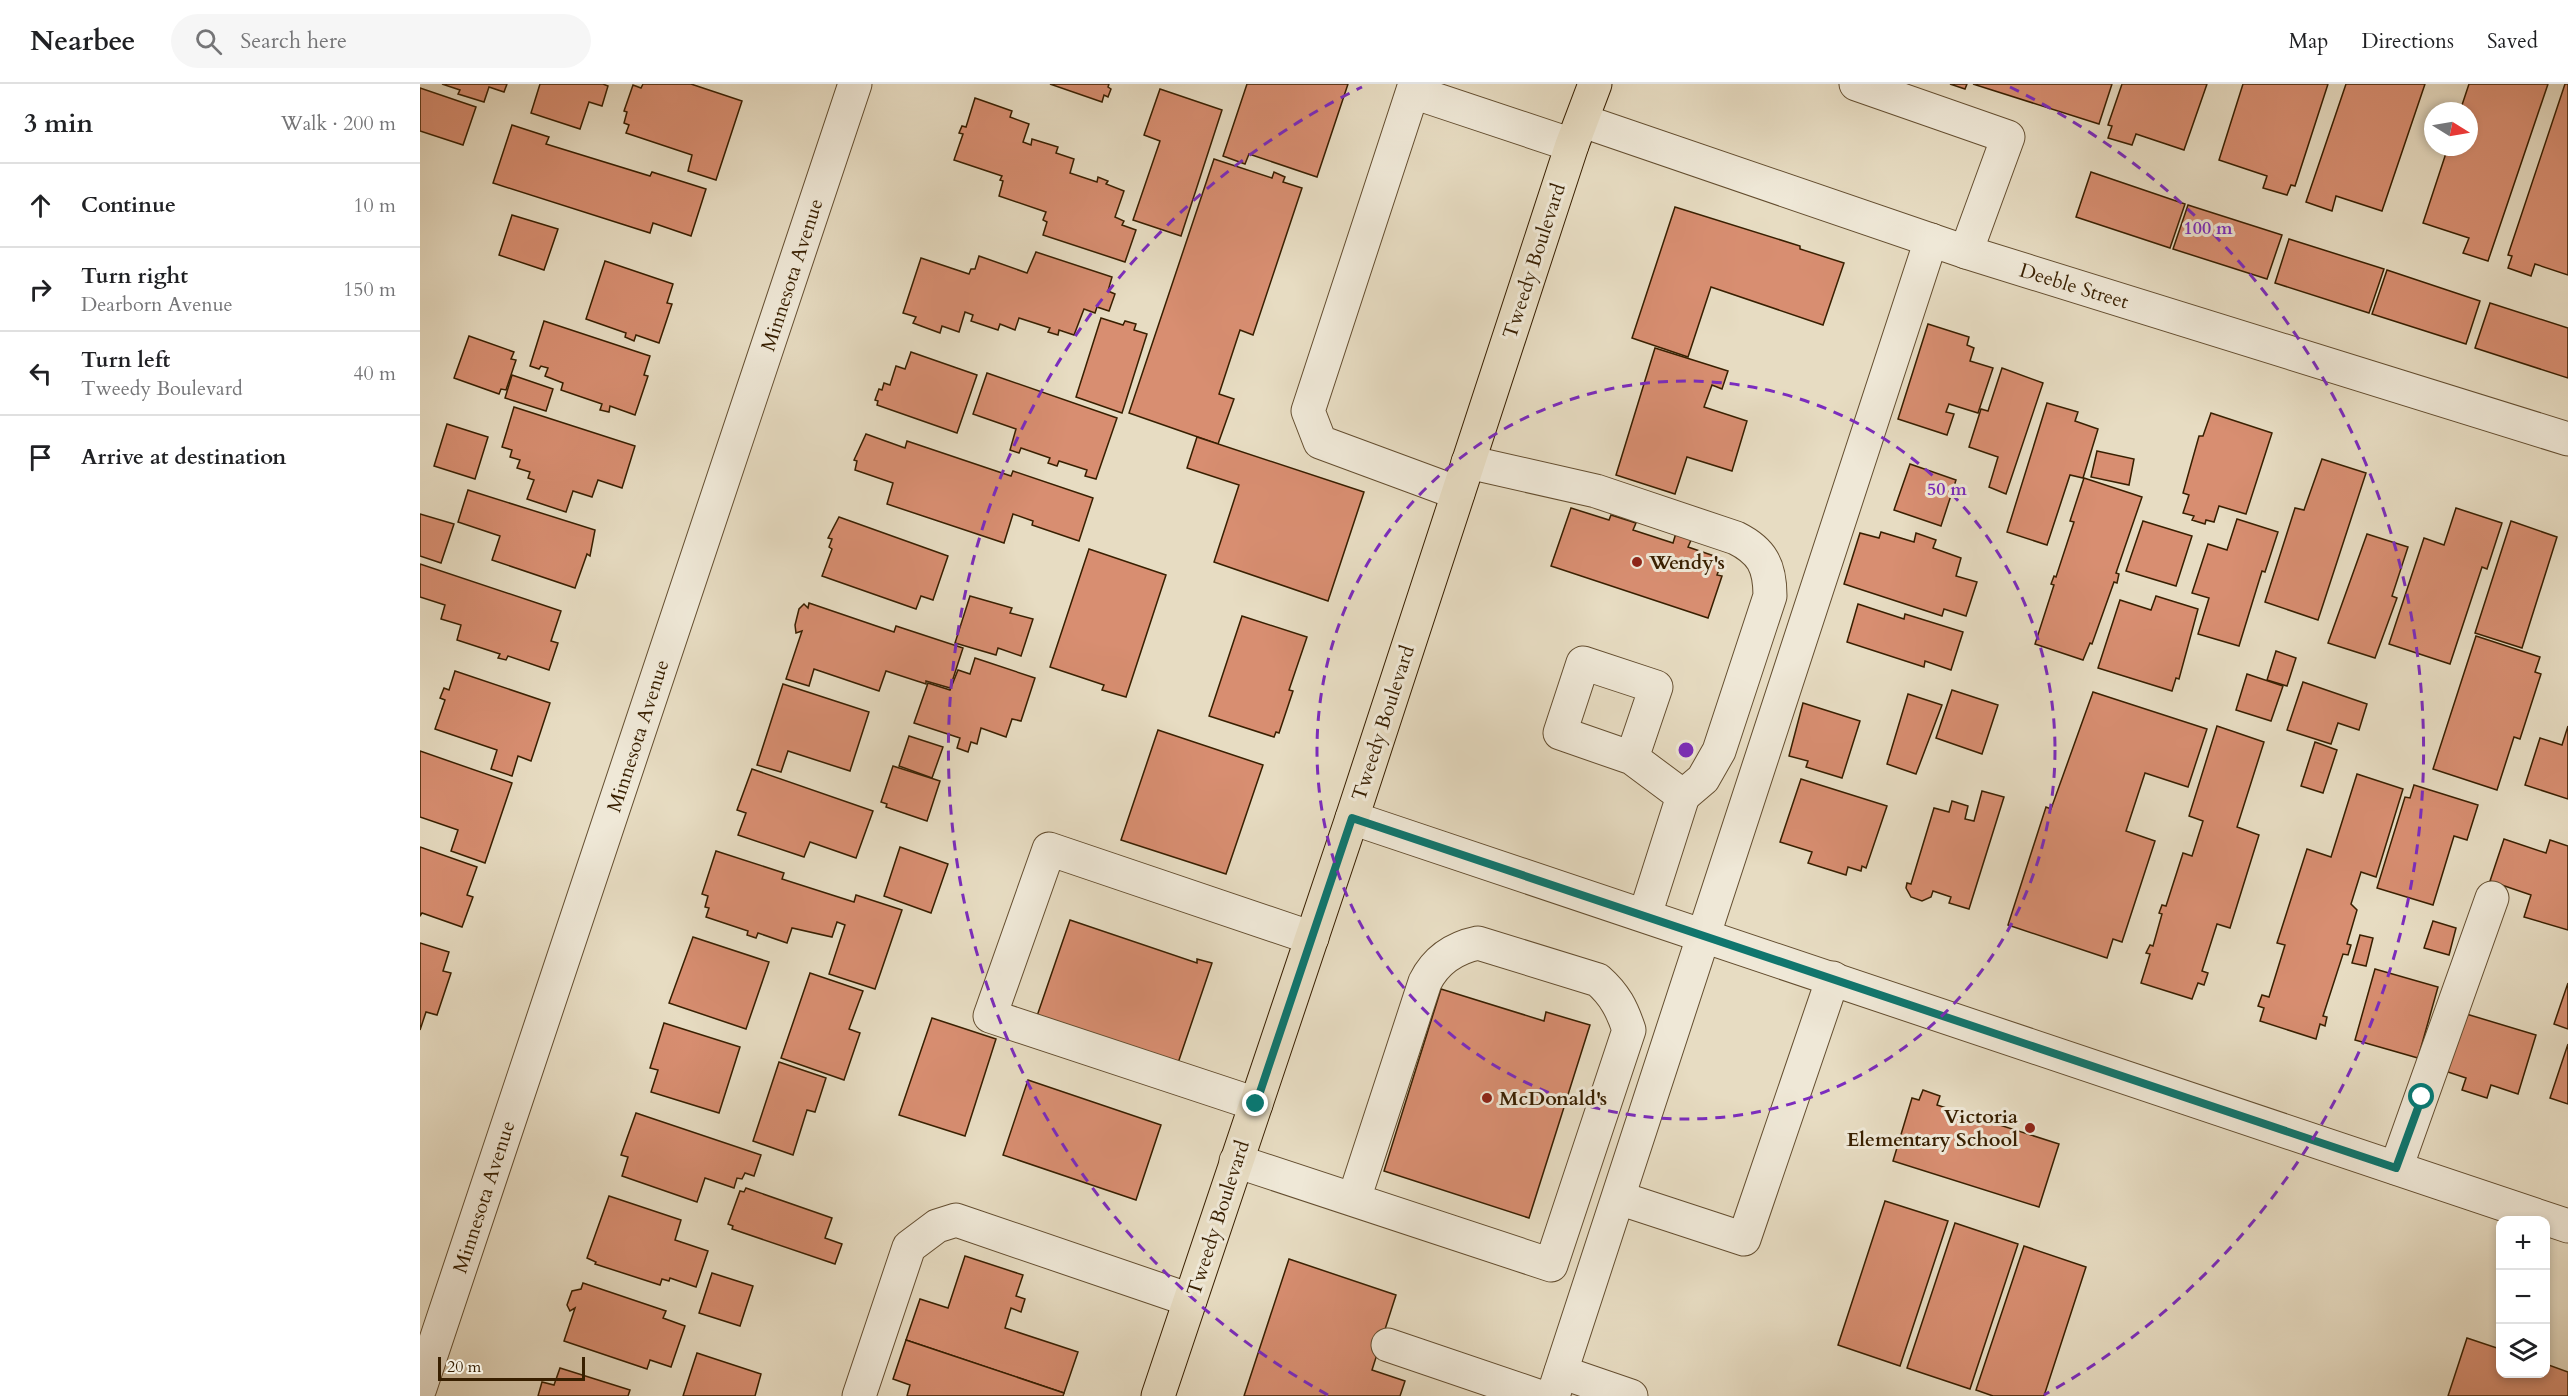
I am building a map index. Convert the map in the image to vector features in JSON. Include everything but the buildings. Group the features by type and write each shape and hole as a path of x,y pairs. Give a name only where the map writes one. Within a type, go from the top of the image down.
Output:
{"main road":[{"name":"Tweedy Boulevard","path":"1158,1396 1595,84"}],"street":[{"name":"Minnesota Avenue","path":"420,1388 855,84"},
{"path":"1856,84 2008,137 1966,252"},
{"name":"Deeble Street","path":"1414,88 1578,133 1931,240 2568,439"},
{"path":"1414,88 1308,411 1320,442 1458,493"},
{"path":"1631,1396 1557,1384 1931,240"},
{"path":"1468,462 1596,491 1736,538 1751,545 1764,558 1770,575 1770,596 1719,751 1703,778 1683,796 1645,915"},
{"path":"1632,758 1683,796"},
{"path":"1352,818 2568,1226"},
{"path":"1256,1104 990,1017 1049,849 1312,938"},
{"path":"2396,1168 2492,898"},
{"path":"1236,1161 1551,1264 1629,1030 1623,1010 1613,992 1599,980 1478,943 1462,946 1448,955 1431,969 1425,982 1354,1199"},
{"path":"1619,1198 1744,1239 1833,978"},
{"path":"859,1396 909,1247 937,1226 956,1220 1190,1300"},
{"path":"1388,1345 1538,1396"}],"place":[{"name":"Wendy's","path":"1637,562"},
{"name":"McDonald's","path":"1487,1098"},
{"name":"Victoria Elementary School","path":"2030,1128"}],"route":[{"path":"1256,1104 1352,818 2396,1168 2422,1097"}]}
